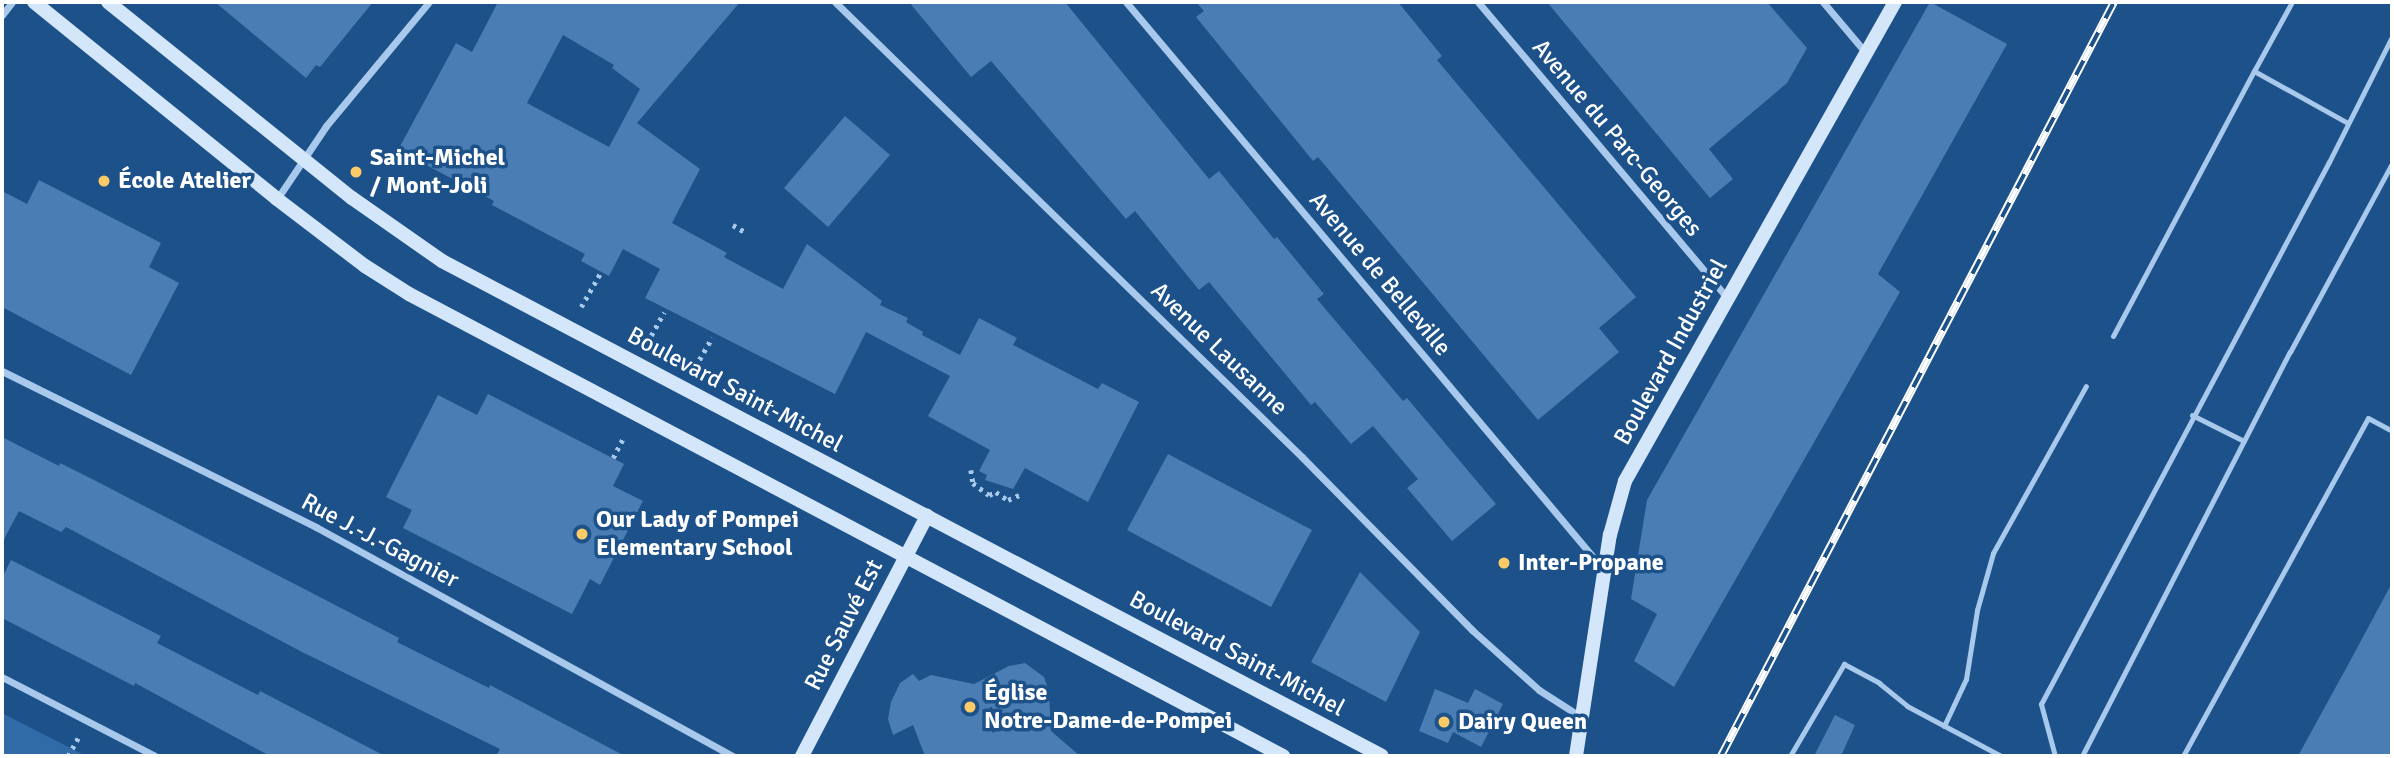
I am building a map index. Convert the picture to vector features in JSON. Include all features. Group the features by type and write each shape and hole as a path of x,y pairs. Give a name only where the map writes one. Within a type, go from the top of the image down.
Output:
{"main road":[{"path":"34,2 365,266 431,307 1283,756"},
{"name":"Boulevard Saint-Michel","path":"108,2 374,215 443,261 1382,756"},
{"name":"Boulevard Industriel","path":"1576,756 1604,570 1617,501 1625,481 1895,2"},
{"name":"Rue Sauvé Est","path":"802,756 927,516"}],"street":[{"path":"2,15 12,2"},
{"path":"278,199 326,126 429,2"},
{"name":"Avenue Lausanne","path":"835,2 1302,457 1472,629 1539,690 1581,717"},
{"name":"Avenue de Belleville","path":"1126,2 1604,570"},
{"name":"Avenue du Parc-Georges","path":"1478,2 1727,298"},
{"path":"1823,2 1866,54"},
{"name":"Rue J.-J.-Gagnier","path":"2,371 316,527 733,756"},
{"path":"2,677 155,756"}],"lane":[{"path":"2113,337 2291,2"},
{"path":"2055,756 2040,704 2392,37"},
{"path":"2254,71 2348,123"},
{"path":"2082,756 2244,441 2392,163"},
{"path":"1944,726 1966,679 1977,610 1993,553 2086,386"},
{"path":"2192,415 2244,441"},
{"path":"2183,756 2368,418 2392,431"},
{"path":"1790,756 1843,664 1879,683 1908,706 2001,756"}],"path":[{"path":"733,225 747,233"},
{"path":"581,307 601,272"},
{"path":"647,342 664,312"},
{"path":"695,368 712,338"},
{"path":"613,458 624,436"},
{"path":"971,470 973,483 989,495 996,492 1008,500 1019,495"},
{"path":"68,756 88,722"}],"shaded area":[{"path":"2,713 86,756 2,756"}],"building":[{"path":"215,2 373,2 320,67 316,65 306,78"},
{"path":"498,2 740,2 637,123 700,169 672,223 727,253 724,257 783,289 807,244 882,301 880,305 908,318 906,322 923,332 922,335 960,355 979,318 1017,338 1013,345 1098,389 1102,383 1139,402 1088,502 1025,468 1013,489 985,480 987,475 979,471 990,450 928,416 950,376 866,332 835,394 645,298 660,269 623,249 609,276 581,261 585,254 492,205 494,201 398,150 456,43 472,52","holes":["563,35 614,65 612,68 640,89 609,147 527,103"]},
{"path":"909,2 1065,2 1209,179 1219,171 1274,239 1277,237 1324,294 1317,299 1403,401 1407,398 1496,504 1452,541 1407,488 1418,479 1373,426 1351,444 1315,402 1311,405 1209,282 1199,290 1135,211 1126,219 991,61 971,77"},
{"path":"1196,2 1398,2 1442,56 1437,60 1636,297 1599,328 1619,352 1538,420 1318,157 1313,161 1196,17 1204,11"},
{"path":"1547,2 1767,2 1807,48 1787,83 1709,149 1733,179 1710,198"},
{"path":"1930,2 2007,44 1878,274 1900,292 1674,687 1634,661 1657,614 1631,599 1647,500"},
{"path":"845,116 890,155 828,227 784,188"},
{"path":"39,180 161,243 149,267 179,283 131,375 2,307 2,191 27,204"},
{"path":"488,394 624,464 613,486 643,501 600,585 590,579 572,614 403,528 412,510 386,497 438,395 477,415"},
{"path":"2,437 59,466 60,463 94,480 399,638 397,642 489,688 490,685 625,756 496,756 500,749 302,652 66,527 61,532 19,511 2,543"},
{"path":"1168,454 1312,530 1271,607 1127,530"},
{"path":"11,560 161,636 157,643 258,695 260,691 385,756 270,756 135,683 134,686 2,618 2,578"},
{"path":"1360,572 1420,632 1386,702 1311,662"},
{"path":"2392,583 2392,756 2298,756 2349,663"},
{"name":"Église Notre-Dame-de-Pompei","path":"1025,663 1044,677 1049,691 1051,731 1080,756 925,756 913,725 893,735 888,719 891,702 900,683 913,674 919,681 931,675 974,684 1009,666"},
{"path":"1435,689 1468,703 1475,689 1503,704 1481,747 1453,732 1448,743 1419,731"},
{"path":"1835,715 1855,725 1841,756 1814,756"}],"railway":[{"path":"1721,756 2114,2"}],"place":[{"name":"Saint-Michel / Mont-Joli","path":"356,172"},
{"name":"École Atelier","path":"104,181"},
{"name":"Our Lady of Pompei Elementary School","path":"582,534"},
{"name":"Inter-Propane","path":"1504,563"},
{"name":"Église Notre-Dame-de-Pompei","path":"970,707"},
{"name":"Dairy Queen","path":"1444,722"}]}
